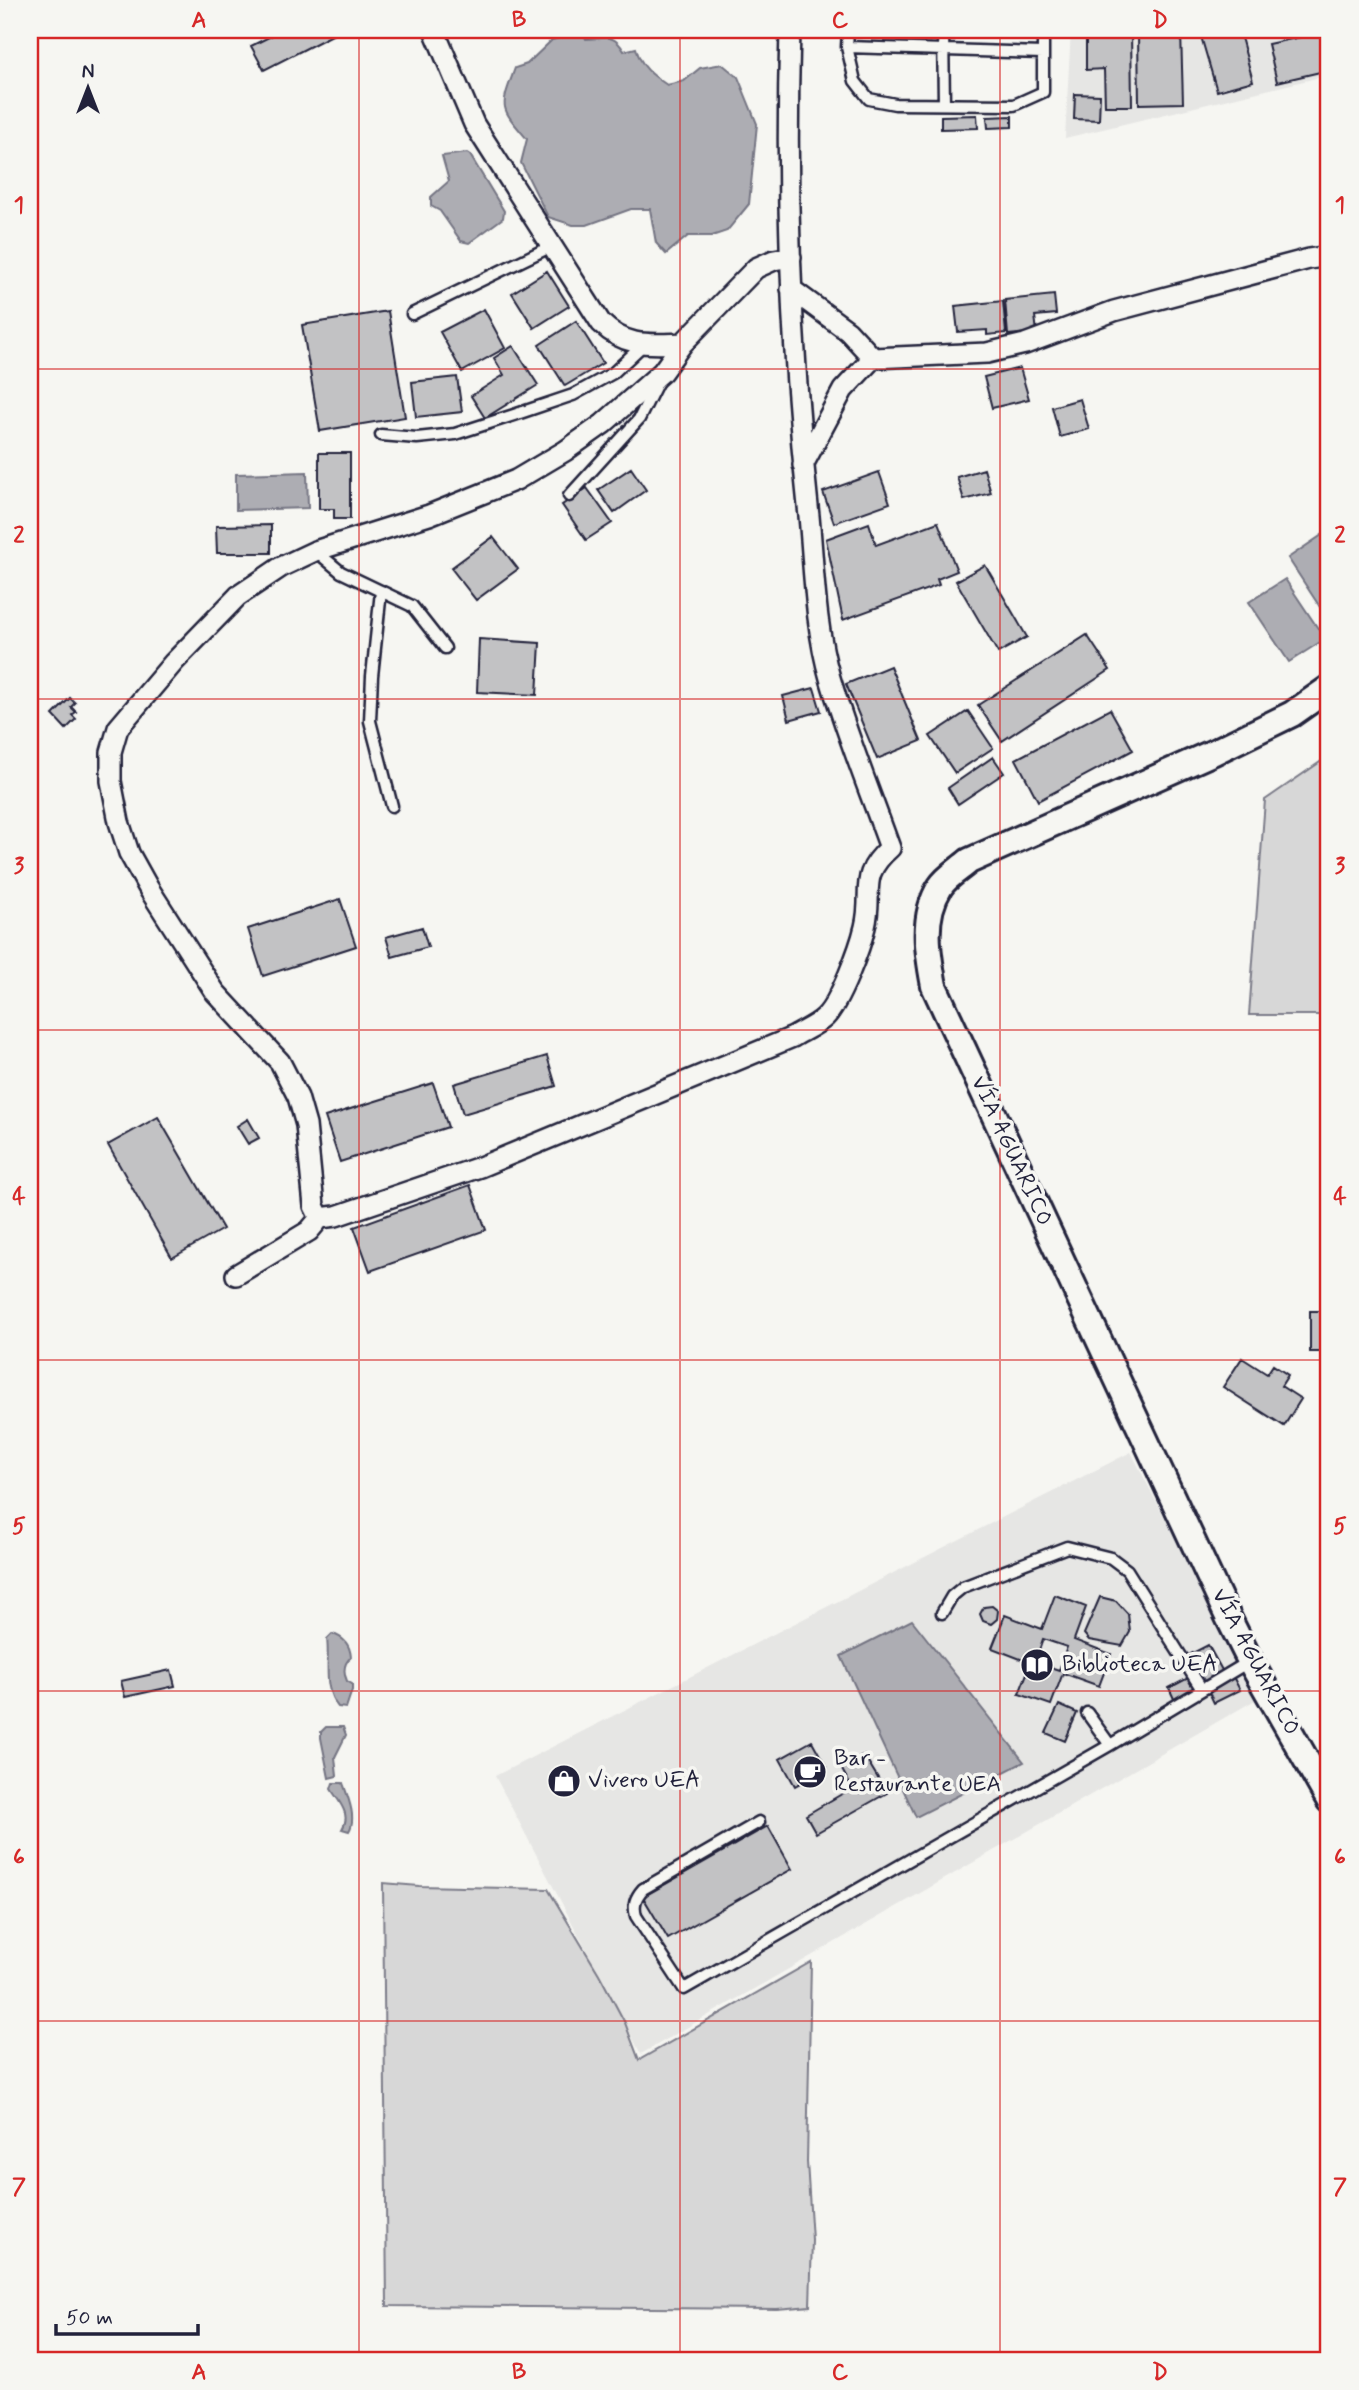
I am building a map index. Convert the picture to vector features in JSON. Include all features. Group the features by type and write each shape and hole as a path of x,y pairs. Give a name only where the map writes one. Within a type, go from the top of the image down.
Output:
{"street":[{"path":"434,30 474,124 601,323 613,335 643,344 683,343"},
{"path":"236,1275 309,1231 320,1218 336,1216 480,1167 793,1037 825,1017 848,978 865,926 870,870 876,860 890,848 830,677 820,622 803,466 790,289 787,118 790,30"},
{"path":"803,466 843,390 873,358 987,352 1025,344 1114,311 1308,259 1329,256"},
{"path":"320,1218 314,1206 306,1125 298,1097 280,1062 215,992 129,853 111,781 111,752 118,728 174,662 238,596 281,567 315,551 429,515 516,480 565,451 603,424 662,372 683,343 756,268 790,257"},
{"path":"790,289 848,331 873,358"},
{"name":"VÍA AGUARICO","path":"1329,688 1292,715 969,861 940,886 929,911 927,949 934,986 1250,1661 1329,1800"}],"lane":[{"path":"848,30 847,47 855,81 869,99 895,104 1014,105 1043,92 1043,30"},
{"path":"943,30 944,104"},
{"path":"847,47 1043,53"},
{"path":"412,314 552,246"},
{"path":"381,435 417,438 456,434 573,395 613,373 643,344"},
{"path":"569,496 639,419 662,372"},
{"path":"315,551 341,572 412,606 445,648"},
{"path":"381,592 370,721 392,806"},
{"path":"942,1613 952,1596 963,1587 1058,1548 1078,1548 1104,1555 1127,1570 1201,1688"},
{"path":"759,1822 643,1889 638,1895 635,1902 636,1916 684,1989 1110,1745 1250,1661"},
{"path":"1087,1713 1110,1745"}],"shaded area":[{"path":"1071,30 1329,30 1329,75 1065,138"},
{"path":"583,32 586,39 612,39 624,51 636,48 648,70 667,85 684,81 700,68 722,64 738,77 757,124 749,204 727,231 712,236 688,236 666,254 656,243 650,209 631,209 587,225 573,225 548,217 521,163 527,139 507,113 505,100 515,68 527,64 552,40"},
{"path":"467,153 504,211 503,218 469,243 461,241 440,211 431,206 431,197 449,181 442,156"},
{"path":"307,472 308,508 236,510 236,474"},
{"path":"1325,533 1329,539 1329,621 1288,558"},
{"path":"1285,579 1325,639 1289,662 1249,602"},
{"path":"1329,756 1329,1015 1249,1015 1265,800"},
{"path":"1131,1452 1257,1699 641,2054 495,1776"},
{"path":"912,1620 1024,1762 916,1817 841,1656"},
{"path":"332,1634 343,1639 348,1645 351,1657 344,1668 347,1681 352,1684 346,1708 338,1707 328,1683 327,1639"},
{"path":"326,1727 343,1727 346,1735 335,1757 337,1776 329,1778 321,1738 321,1732"},
{"path":"333,1783 343,1783 347,1795 352,1814 349,1831 342,1829 346,1819 341,1804 331,1789"},
{"path":"383,1883 548,1889 599,1974 625,2023 639,2060 811,1962 807,2162 812,2240 810,2306 777,2309 387,2306"}],"building":[{"path":"268,30 342,30 264,70 251,46 271,36"},
{"path":"1086,30 1131,30 1132,106 1105,106 1104,69 1086,70"},
{"path":"1210,30 1239,30 1253,81 1217,91 1200,33"},
{"path":"1181,31 1183,103 1139,104 1138,32"},
{"path":"1329,31 1329,70 1277,82 1268,44"},
{"path":"1075,94 1100,95 1099,120 1074,119"},
{"path":"977,115 978,128 941,129 941,116"},
{"path":"1012,116 1012,127 988,128 987,117"},
{"path":"547,271 569,306 534,328 512,293"},
{"path":"1054,295 1056,314 1035,316 1037,332 1008,335 1005,300"},
{"path":"1003,301 1006,333 987,335 987,330 958,332 955,306"},
{"path":"484,309 505,348 462,372 440,332"},
{"path":"388,311 405,417 320,431 302,325"},
{"path":"576,321 603,363 565,386 539,345"},
{"path":"513,346 538,385 485,418 471,396 504,375 494,358"},
{"path":"1020,368 1029,399 992,408 984,377"},
{"path":"457,377 462,412 416,417 412,382"},
{"path":"1080,399 1089,429 1060,437 1052,407"},
{"path":"319,453 350,453 350,519 334,519 334,509 319,509"},
{"path":"631,468 646,490 614,513 598,490"},
{"path":"984,469 991,493 964,500 957,477"},
{"path":"879,472 890,503 834,523 823,492"},
{"path":"587,488 612,523 586,540 562,505"},
{"path":"938,522 957,571 937,579 939,585 843,620 826,539 869,523 876,545"},
{"path":"271,525 271,553 217,553 216,526"},
{"path":"493,537 518,569 476,600 451,568"},
{"path":"985,565 1027,637 998,653 956,581"},
{"path":"1087,635 1110,670 1002,741 978,705"},
{"path":"479,639 540,643 537,695 477,692"},
{"path":"890,666 921,741 877,759 846,684"},
{"path":"814,688 821,711 789,720 783,696"},
{"path":"70,698 75,703 71,707 76,712 72,715 76,719 66,729 53,715"},
{"path":"1110,709 1133,750 1038,801 1016,759"},
{"path":"968,711 993,748 955,773 930,736"},
{"path":"993,757 1004,773 958,804 948,788"},
{"path":"340,899 356,946 263,976 248,929"},
{"path":"422,927 428,947 392,957 386,937"},
{"path":"547,1056 556,1086 463,1114 454,1084"},
{"path":"433,1083 448,1127 340,1162 325,1117"},
{"path":"158,1117 223,1229 172,1258 108,1145"},
{"path":"248,1119 259,1138 248,1144 237,1126"},
{"path":"470,1185 486,1230 370,1271 354,1227"},
{"path":"1310,1311 1327,1311 1329,1352 1310,1352"},
{"path":"1242,1358 1267,1374 1273,1365 1288,1375 1281,1386 1301,1399 1284,1426 1223,1387"},
{"path":"1055,1595 1086,1607 1074,1640 1111,1654 1099,1686 1063,1673 1051,1705 1019,1694 1031,1663 992,1648 1005,1615 1042,1629","holes":["1043,1639 1067,1647 1059,1670 1035,1662"]},
{"path":"1100,1597 1116,1601 1128,1614 1130,1632 1122,1646 1089,1640 1084,1634"},
{"path":"992,1606 998,1611 997,1619 991,1624 983,1621 980,1614 984,1607"},
{"path":"1208,1645 1223,1672 1202,1683 1187,1656"},
{"path":"171,1670 175,1686 125,1697 121,1681"},
{"path":"1231,1673 1240,1690 1214,1703 1206,1686"},
{"path":"1190,1677 1197,1689 1175,1701 1169,1688"},
{"path":"1059,1705 1077,1713 1065,1741 1046,1733"},
{"path":"812,1741 827,1768 795,1786 780,1759"},
{"path":"864,1755 887,1793 816,1833 806,1815 852,1788 841,1768"},
{"path":"768,1826 792,1869 668,1939 643,1897"}],"place":[{"name":"Biblioteca UEA","path":"1037,1665"},
{"name":"Bar - Restaurante UEA","path":"810,1772"},
{"name":"Vivero UEA","path":"564,1781"}]}
